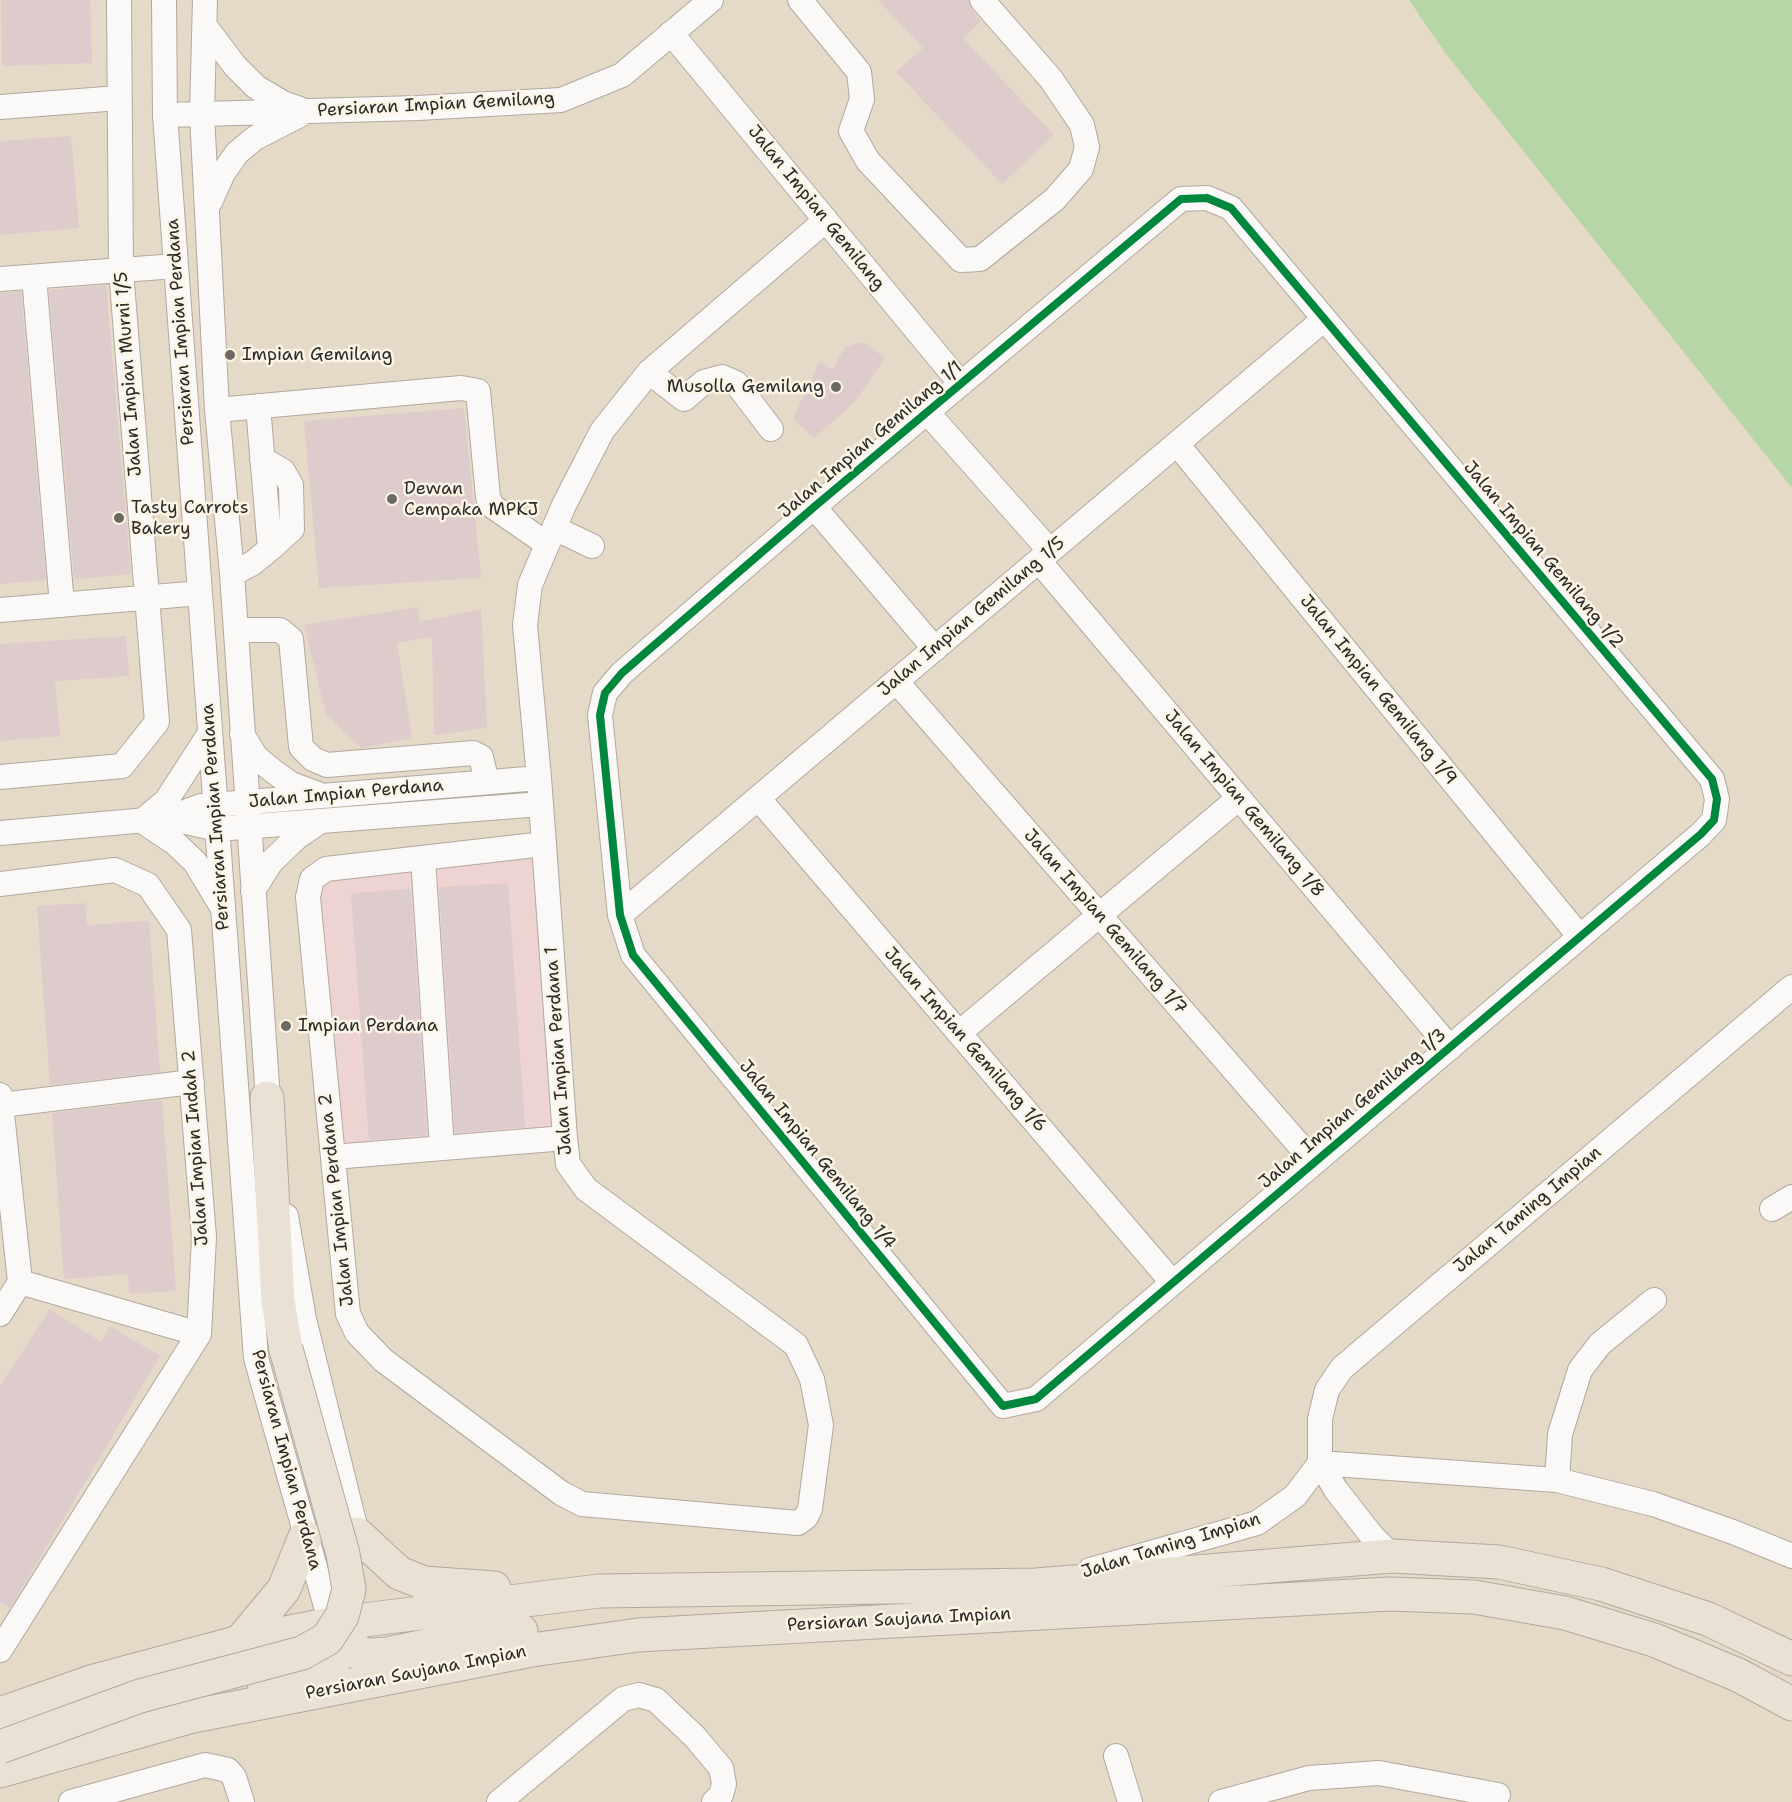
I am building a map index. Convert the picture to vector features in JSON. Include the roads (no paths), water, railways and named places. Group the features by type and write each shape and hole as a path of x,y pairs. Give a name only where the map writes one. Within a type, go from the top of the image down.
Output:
{"highway":[{"path":"0,1747 140,1696 302,1653 327,1639 342,1616 349,1589 343,1554 286,1349 278,1301 267,1098"},
{"path":"357,1534 399,1573 424,1583 455,1587 599,1591"},
{"path":"240,1642 284,1589 305,1537"},
{"name":"Persiaran Saujana Impian","path":"0,1714 91,1682 240,1642 342,1632 599,1591 1036,1585 1392,1557 1499,1562 1601,1584 1708,1619 1792,1659"},
{"name":"Persiaran Saujana Impian","path":"0,1771 192,1716 532,1650 638,1635 1389,1594 1474,1597 1565,1613 1654,1640 1738,1675 1792,1704"},
{"path":"192,1716 214,1698 328,1664 342,1632 366,1655 387,1654 450,1641 553,1627 582,1626 638,1635"}],"street":[{"name":"Jalan Impian Murni 1/5","path":"0,777 122,766 157,722 121,270 119,0"},
{"name":"Persiaran Impian Perdana","path":"164,0 165,115 256,1358 305,1537 342,1632"},
{"name":"Persiaran Impian Perdana","path":"206,0 202,114 217,410 232,574 267,1098 304,1319 357,1534 357,1586 342,1632"},
{"name":"Persiaran Impian Gemilang","path":"165,115 561,100 622,75 711,0"},
{"path":"800,0 859,72 862,99 851,131 868,161 961,260 980,259 1056,199 1081,169 1088,147 1082,125 1051,79 982,0"},
{"path":"206,26 235,66 256,87 283,103 308,111"},
{"name":"Jalan Impian Gemilang","path":"671,33 961,384"},
{"path":"0,107 119,98"},
{"path":"208,204 223,173 237,153 255,138 308,111"},
{"name":"Jalan Impian Gemilang 1/1","path":"620,915 600,715 604,693 622,673 814,507 1181,199 1207,198 1231,208 1323,320"},
{"name":"Jalan Impian Perdana 1","path":"821,1425 812,1379 796,1345 586,1189 568,1164 525,625 530,585 602,431 649,372 825,220"},
{"path":"0,279 176,266"},
{"path":"34,277 62,605"},
{"name":"Jalan Impian Gemilang 1/5","path":"620,915 1323,320"},
{"name":"Jalan Impian Gemilang 1/2","path":"1323,320 1712,779 1718,799 1714,820"},
{"path":"649,372 684,399 704,382 722,377 736,383 771,429"},
{"path":"217,410 461,388 478,391 488,497 492,506 551,536 592,546"},
{"path":"232,574 253,563 292,529 291,484 283,471 262,459 258,406"},
{"name":"Jalan Impian Gemilang 1/8","path":"927,412 1239,798 1449,1048"},
{"name":"Jalan Impian Gemilang 1/9","path":"1177,444 1580,937"},
{"path":"814,507 935,649"},
{"path":"0,610 200,593"},
{"path":"236,630 280,630 291,639 301,747 313,759 327,765 473,753 481,757 487,782"},
{"name":"Jalan Impian Gemilang 1/7","path":"896,681 1314,1162"},
{"path":"142,821 166,801 210,732"},
{"path":"242,734 256,757 273,771 291,784 324,795"},
{"name":"Jalan Impian Perdana","path":"169,818 201,806 215,804 539,778"},
{"name":"Jalan Impian Gemilang 1/6","path":"758,798 1172,1282"},
{"path":"959,1034 1239,798"},
{"name":"Jalan Impian Perdana","path":"169,818 217,828 248,827 541,804"},
{"path":"0,833 169,818"},
{"path":"253,891 271,862 297,837 321,820"},
{"name":"Jalan Impian Gemilang 1/3","path":"1003,1406 1036,1399 1701,834 1714,820"},
{"path":"142,821 175,843 195,862 223,909"},
{"name":"Jalan Impian Perdana 2","path":"544,844 326,868 312,879 308,897 348,1314 357,1333 383,1360 561,1493 582,1504 798,1523 806,1517 810,1509 821,1425"},
{"path":"423,858 442,1148"},
{"name":"Jalan Impian Indah 2","path":"0,884 115,870 148,885 178,930 204,1237 200,1334 0,1650"},
{"name":"Jalan Impian Gemilang 1/4","path":"620,915 633,955 1003,1406"},
{"name":"Jalan Taming Impian","path":"1036,1585 1257,1523 1295,1496 1320,1463 1320,1419 1327,1390 1342,1368 1792,987"},
{"path":"0,1314 20,1282 1,1100 192,1082"},
{"path":"333,1157 565,1138"},
{"path":"20,1282 200,1334"},
{"path":"1557,1480 1560,1434 1580,1370 1600,1344 1654,1300"},
{"path":"1320,1463 1557,1480 1653,1504 1733,1532 1792,1556"},
{"path":"1320,1463 1336,1490 1372,1536 1392,1557"},
{"path":"499,1802 623,1699 639,1695 656,1700 695,1737 721,1768 724,1784 721,1796 714,1802"},
{"path":"1116,1756 1130,1802"},
{"path":"84,1800 205,1765 220,1767 234,1777 243,1802"},
{"path":"1221,1802 1309,1778 1379,1773 1498,1795"}],"place":[{"name":"Impian Gemilang","path":"230,355"},
{"name":"Musolla Gemilang","path":"836,387"},
{"name":"Dewan Cempaka MPKJ","path":"392,499"},
{"name":"Tasty Carrots Bakery","path":"119,518"},
{"name":"Impian Perdana","path":"286,1026"}]}
